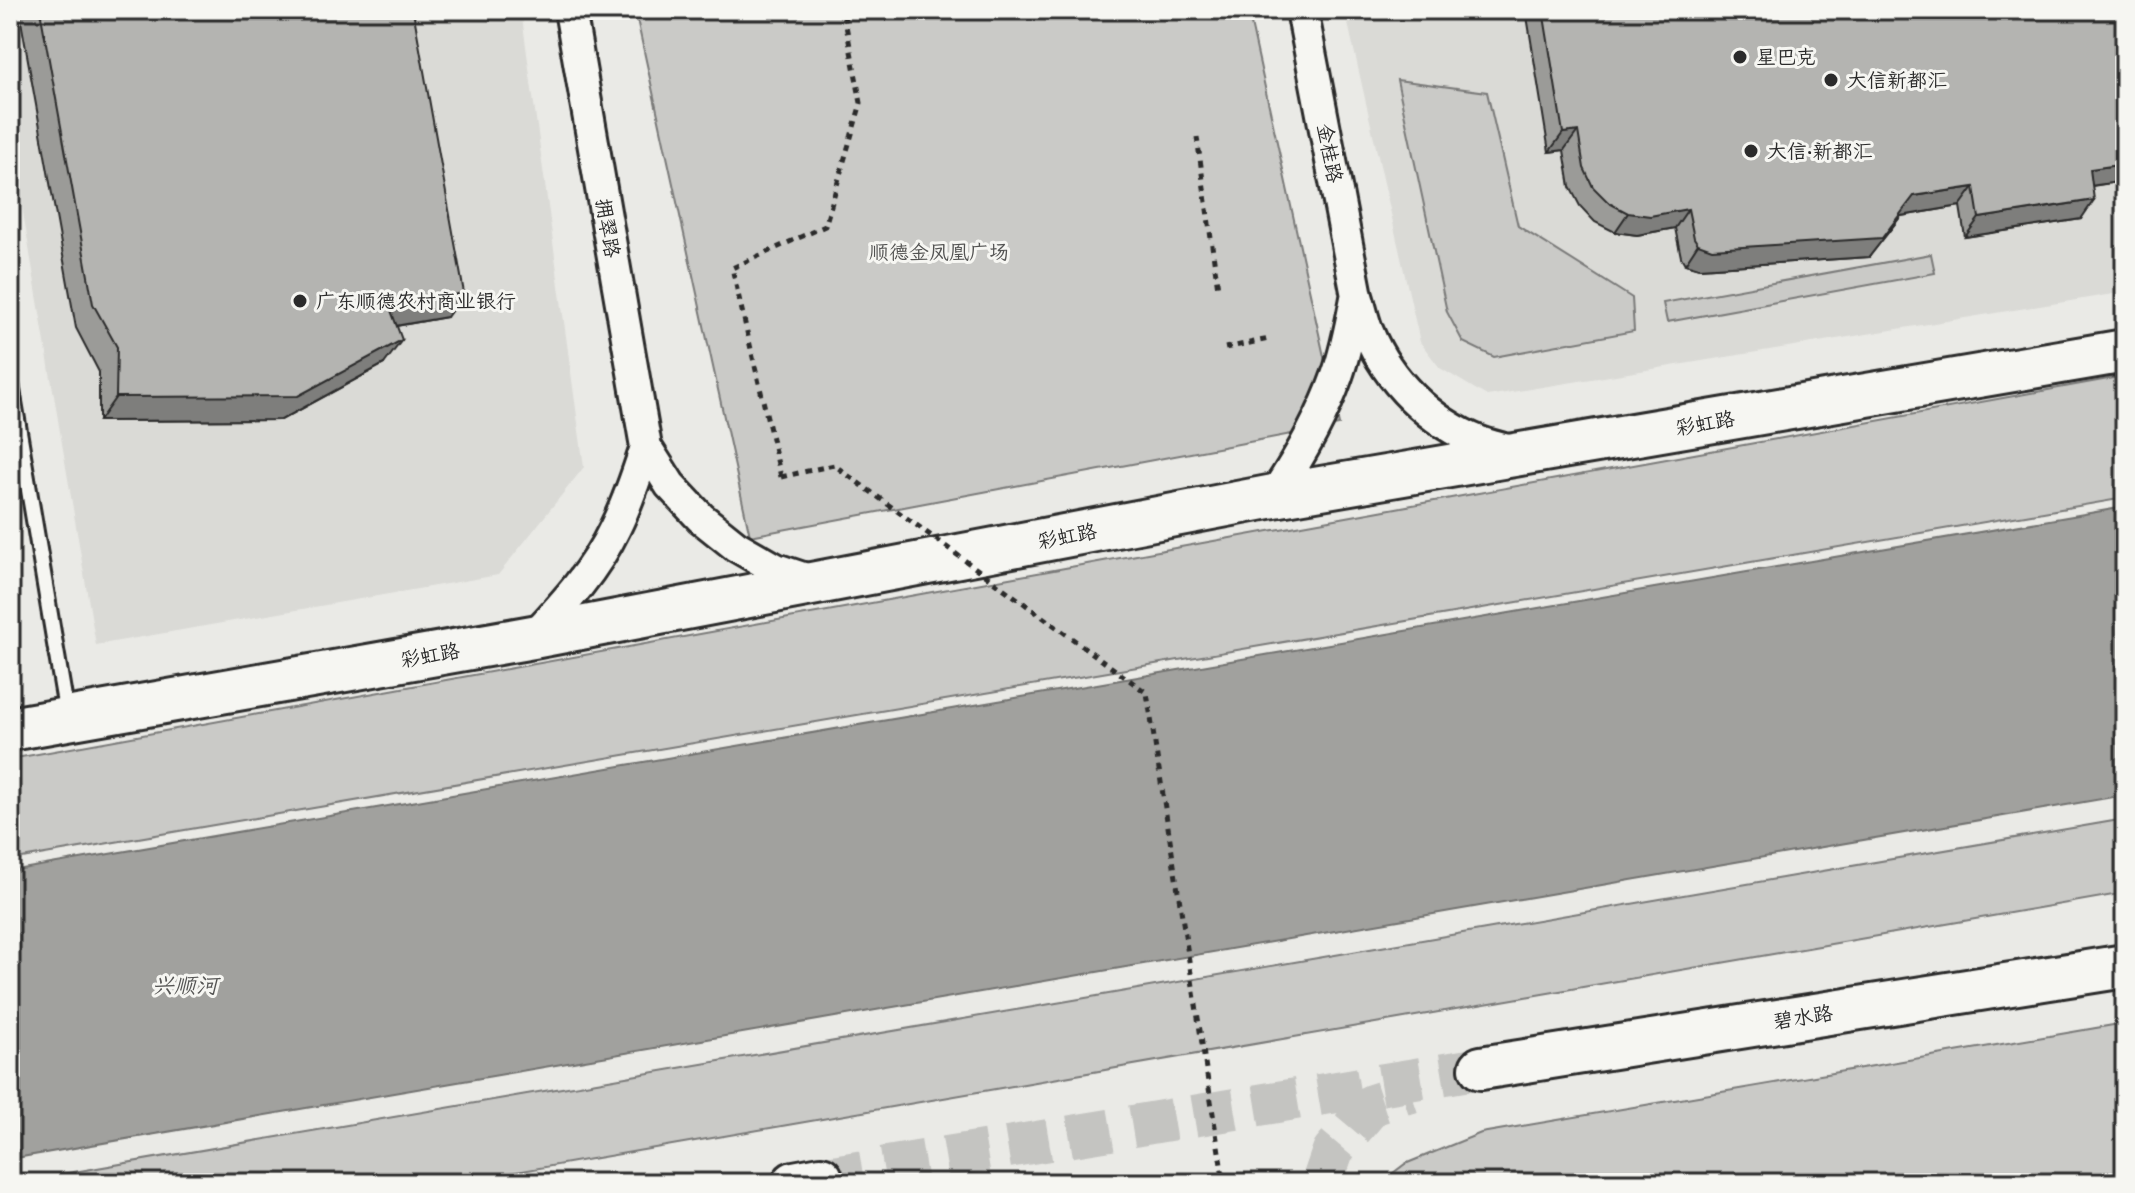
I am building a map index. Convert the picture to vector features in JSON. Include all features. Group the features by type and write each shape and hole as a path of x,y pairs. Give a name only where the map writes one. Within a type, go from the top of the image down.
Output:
{"main road":[{"name":"彩虹路","path":"10,729 533,637 1274,496 2125,351"},
{"name":"碧水路","path":"1481,1068 2125,966"}],"street":[{"name":"拥翠路","path":"570,10 646,447 670,485 701,518 736,546 776,569 819,584"},
{"name":"金桂路","path":"1302,10 1357,296 1368,331 1385,365 1408,394 1442,422 1480,442 1522,454"},
{"name":"金桂路","path":"1274,496 1300,457 1322,414 1341,363 1357,296"},
{"name":"拥翠路","path":"533,637 591,569 614,531 646,447"}],"lane":[{"path":"10,378 68,719"}],"path":[{"path":"843,10 861,103 825,226 732,268 781,477 834,465 1147,693 1224,1183"},
{"path":"1197,137 1218,289"},
{"path":"1225,348 1269,339"}],"shaded area":[{"name":"广东顺德农村商业银行","path":"10,10 521,10 584,467 498,575 96,645 10,135"},
{"name":"大信·新都汇","path":"1345,10 2125,10 2125,292 1487,396 1440,368 1420,342"}],"green space":[{"name":"顺德金凤凰广场","path":"635,10 1248,10 1339,425 750,536"},
{"path":"1397,80 1487,92 1518,226 1632,298 1634,331 1494,357 1463,342 1447,312"},
{"path":"1931,254 1935,273 1667,322 1663,303"},
{"path":"2125,376 2125,498 10,860 10,759"},
{"path":"2125,819 2125,893 453,1183 10,1183"},
{"path":"2125,1023 2125,1183 1380,1183 1405,1164 1481,1133"}],"water":[{"name":"兴顺河","path":"2125,507 2125,795 10,1159 10,871"}],"building":[{"path":"40,10 413,10 464,293 389,305 402,340 298,396 116,397 117,347 93,304"},
{"name":"大信新都汇","path":"1543,10 2125,10 2125,164 2090,169 2094,200 1979,218 1974,187 1914,196 1882,238 1712,249 1698,244 1694,238 1688,209 1650,216 1628,213 1609,203 1593,187 1584,168 1578,131 1563,133"}],"tunnel":[{"path":"821,1178 1481,1068"},
{"path":"1322,1183 1333,1151 1372,1105 1411,1092"}],"place":[{"name":"星巴克","path":"1740,57"},
{"name":"大信新都汇","path":"1831,80"},
{"name":"大信·新都汇","path":"1751,151"},
{"name":"广东顺德农村商业银行","path":"300,301"}]}
